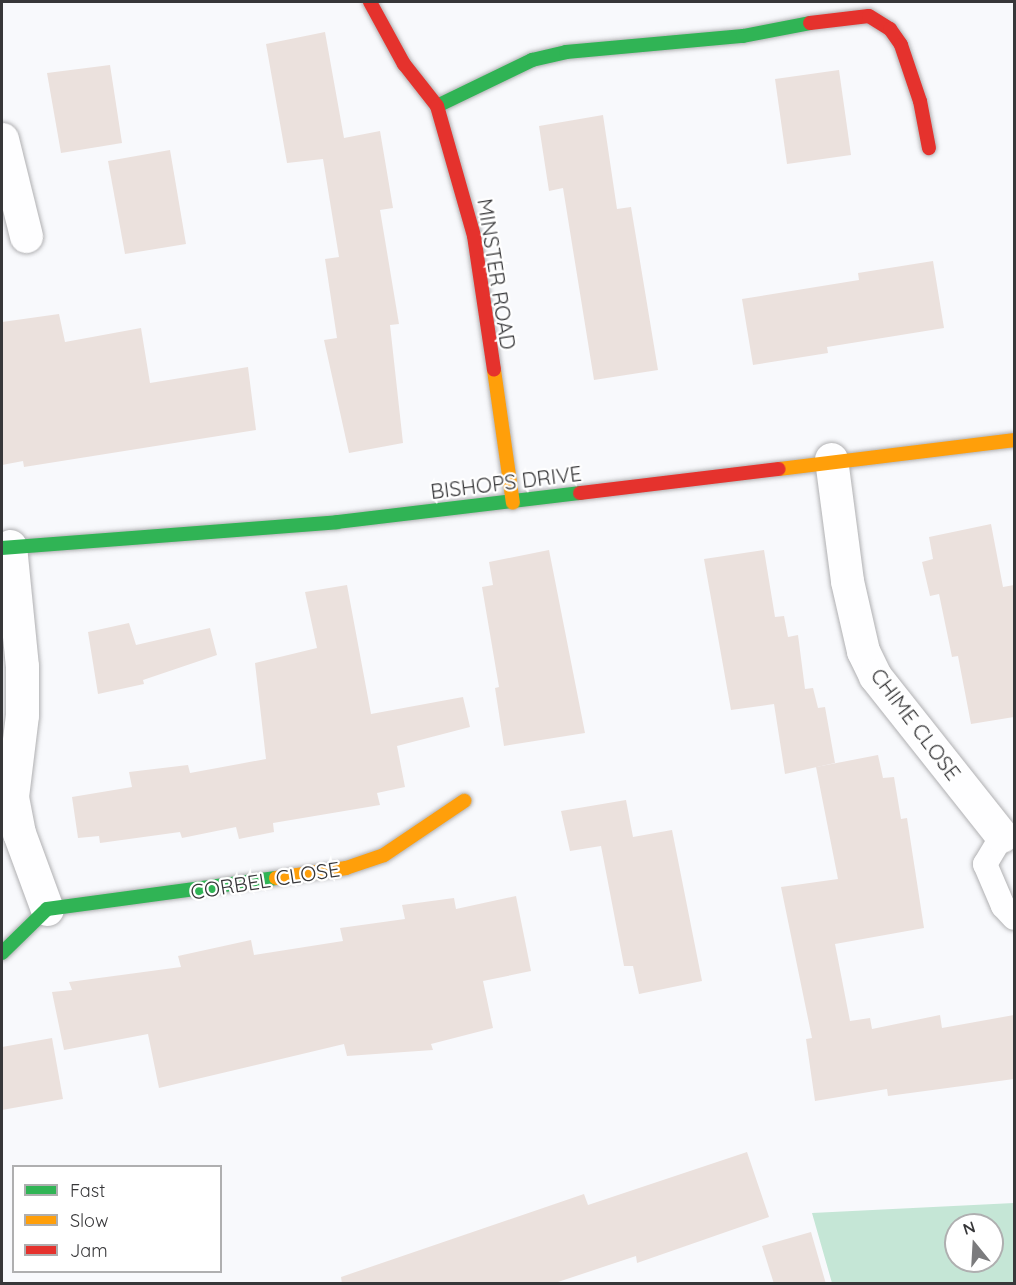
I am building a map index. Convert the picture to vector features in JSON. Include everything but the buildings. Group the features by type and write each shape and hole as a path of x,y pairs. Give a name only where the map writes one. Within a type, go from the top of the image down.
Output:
{"street":[{"name":"MINSTER ROAD","path":"370,2 404,64 437,106 474,236 513,503"},
{"path":"437,106 532,60 566,52 732,37 842,17 869,16 890,29 901,45 920,101 929,148"},
{"path":"2,139 26,236"},
{"name":"BISHOPS DRIVE","path":"6,547 337,522 513,503 831,459 1014,440"},
{"name":"CHIME CLOSE","path":"831,459 847,582 863,651 875,676 1002,836"},
{"path":"2,953 47,909 19,833 12,798 22,715 22,666 6,547"},
{"name":"CORBEL CLOSE","path":"47,909 346,868 384,855 464,801"}],"lane":[{"path":"1002,836 985,864 1003,906 1014,918"}],"green space":[{"path":"1014,1203 1014,1284 832,1283 812,1213"}],"traffic: fast":[{"path":"437,106 532,60 566,52 743,36 810,23"},
{"path":"2,548 337,522 580,493"},
{"path":"2,953 47,909 276,878"}],"traffic: slow":[{"path":"494,370 513,503"},
{"path":"779,469 1014,440"},
{"path":"276,878 346,868 384,855 464,801"}],"traffic: jam":[{"path":"370,2 404,64 437,106 474,236 494,370"},
{"path":"810,23 869,16 890,29 901,45 920,101 929,148"},
{"path":"580,493 779,469"}]}
